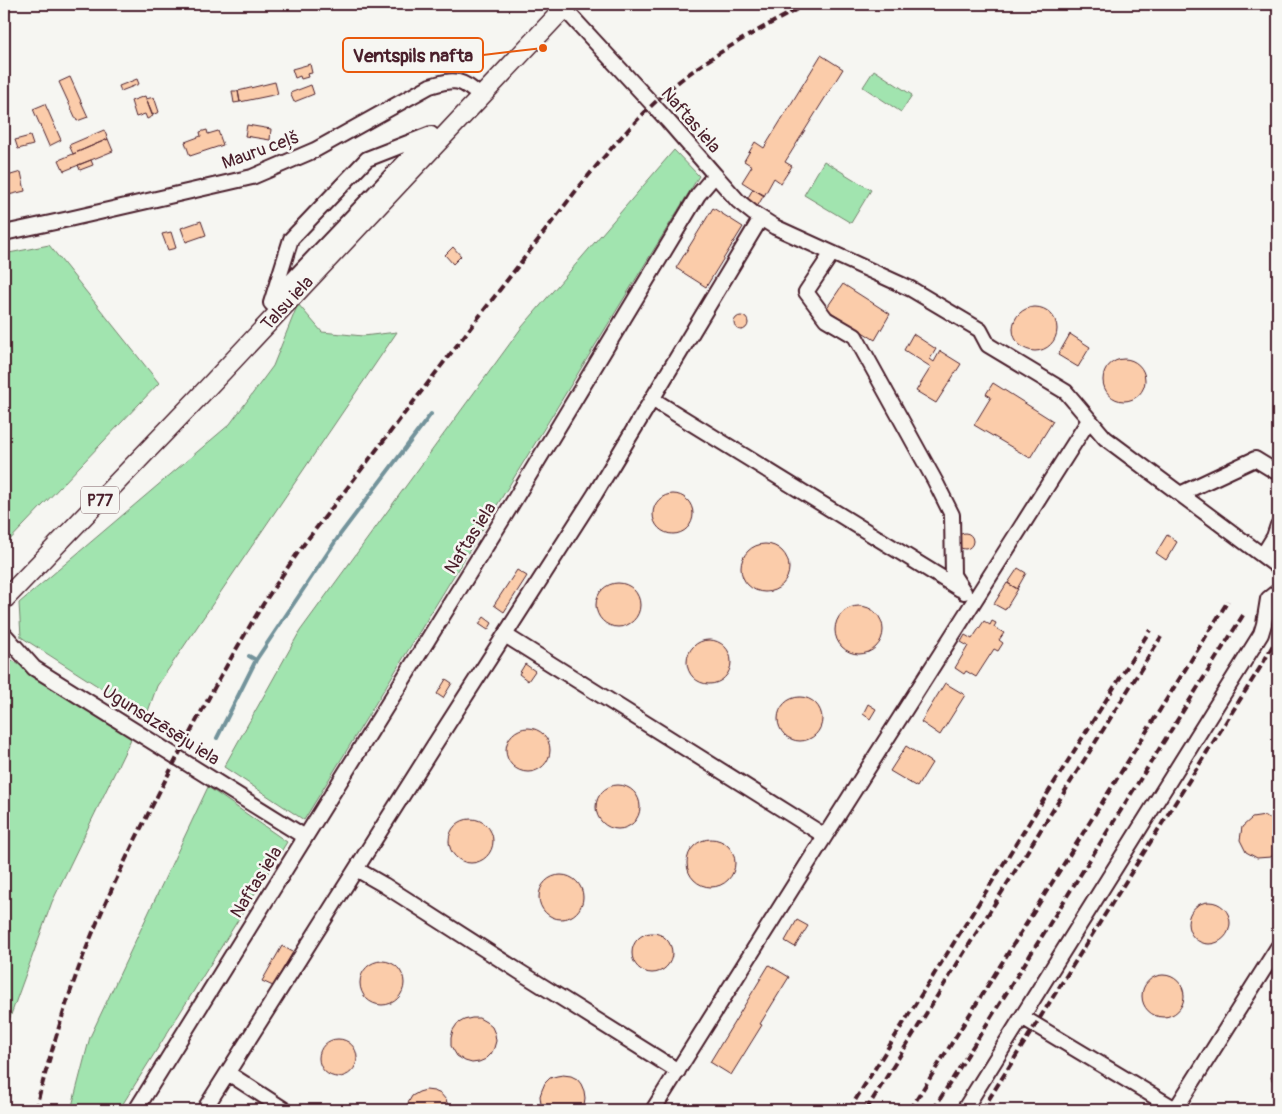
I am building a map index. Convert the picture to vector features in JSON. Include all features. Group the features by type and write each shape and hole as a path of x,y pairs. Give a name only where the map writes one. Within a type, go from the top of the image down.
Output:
{"main road":[{"name":"Talsu iela","path":"4,600 196,400 275,307 435,138 481,97 564,5"}],"street":[{"name":"Naftas iela","path":"136,1110 499,526 698,195 715,176 564,5"},
{"name":"Mauru ceļš","path":"4,233 252,177 315,150 430,86 448,80 468,85 481,97"},
{"path":"275,307 291,239 367,159 435,138"},
{"path":"715,176 738,201 775,227 911,289 980,330 988,345 1066,392 1104,438 1278,567"},
{"path":"204,1110 595,494 761,218"},
{"path":"832,253 806,292 826,319 855,336 935,480 952,515 953,575 970,595"},
{"path":"652,399 970,595"},
{"path":"653,1110 825,836 970,595 1089,420"},
{"path":"1180,494 1255,459 1278,473"},
{"path":"1263,556 1274,537 1278,525"},
{"path":"964,1110 1261,634 1268,600 1278,591"},
{"name":"Ugunsdzēsēju iela","path":"4,634 34,668 306,837"},
{"path":"505,635 825,836"},
{"path":"356,869 678,1071"},
{"path":"1022,1017 1176,1110 1278,947"},
{"path":"228,1073 285,1110"}],"green space":[{"path":"874,70 912,95 901,112 863,87"},
{"path":"674,150 699,176 304,820 224,767 300,631 522,327"},
{"path":"824,161 871,190 851,223 804,195"},
{"path":"49,245 159,383 4,546 4,254"},
{"path":"298,304 322,332 363,336 397,332 157,686 146,717 21,637 19,603 230,424 273,366"},
{"path":"4,655 132,737 52,902 4,1034"},
{"path":"208,787 287,842 119,1110 71,1110 90,1037"}],"building":[{"path":"821,55 843,69 785,162 792,166 781,183 774,178 764,196 742,182 752,166 744,161 755,142 764,148"},
{"path":"310,64 312,73 307,74 308,77 301,79 300,76 295,78 292,69"},
{"path":"70,77 88,117 77,121 59,82"},
{"path":"137,79 139,84 121,91 119,86"},
{"path":"275,82 278,94 240,102 238,91"},
{"path":"311,85 314,94 294,102 290,93"},
{"path":"232,91 238,91 240,102 234,103"},
{"path":"145,96 153,116 147,119 145,114 136,117 131,101"},
{"path":"154,97 159,112 152,115 146,99"},
{"path":"45,104 61,140 49,146 33,109"},
{"path":"247,125 271,129 270,140 245,136"},
{"path":"104,130 108,139 73,154 69,145"},
{"path":"207,130 208,134 218,131 223,145 190,156 185,142 201,136 200,132"},
{"path":"30,136 33,145 18,149 15,140"},
{"path":"108,139 113,151 64,171 59,160"},
{"path":"91,160 93,165 80,170 78,165"},
{"path":"21,172 25,191 4,196 4,177"},
{"path":"753,189 764,195 757,207 746,201"},
{"path":"713,208 743,227 706,287 676,268"},
{"path":"201,221 206,235 186,242 181,228"},
{"path":"171,232 176,248 168,250 162,234"},
{"path":"453,247 461,256 453,264 445,255"},
{"path":"843,284 890,314 875,340 826,309"},
{"path":"1035,307 1047,311 1053,317 1057,329 1053,341 1047,347 1035,351 1023,347 1017,341 1013,329 1017,317 1023,311"},
{"path":"741,316 746,318 748,323 746,328 741,330 736,328 734,323 736,318"},
{"path":"913,334 936,349 930,359 934,362 940,351 961,364 936,403 916,391 931,367 904,350"},
{"path":"1070,334 1090,347 1078,367 1058,355"},
{"path":"1128,359 1136,362 1142,368 1145,380 1142,392 1136,398 1120,401 1112,398 1106,392 1103,376 1106,368 1112,362"},
{"path":"993,383 1053,421 1030,458 974,425 991,397 986,394"},
{"path":"669,494 677,494 684,497 690,503 693,514 690,525 684,531 677,534 669,534 662,531 656,525 653,518 653,510 656,503 662,497"},
{"path":"965,533 971,535 973,541 971,547 965,549 959,547 957,541 959,535"},
{"path":"1167,535 1177,542 1166,560 1156,553"},
{"path":"760,544 770,544 779,548 785,554 788,559 788,577 779,588 770,592 760,592 751,588 745,582 741,573 741,563 745,554 751,548"},
{"path":"1018,568 1026,573 1017,589 1008,583"},
{"path":"517,570 527,576 504,612 494,605"},
{"path":"622,583 634,589 639,596 639,614 634,621 627,626 614,627 606,624 599,617 596,601 599,593 606,586"},
{"path":"1007,583 1018,589 1005,610 994,604"},
{"path":"854,606 864,606 873,610 879,616 882,621 882,639 873,650 864,654 854,654 845,650 839,644 835,635 835,625 839,616 845,610"},
{"path":"484,617 492,623 488,630 479,624"},
{"path":"984,621 990,625 992,621 996,623 994,627 1004,633 999,640 1003,643 998,651 994,649 976,677 966,671 964,674 955,668 968,646 961,642 965,635 972,639"},
{"path":"713,640 725,646 730,653 730,671 725,678 718,683 705,684 697,681 690,674 687,658 690,650 697,643"},
{"path":"525,664 535,671 528,681 519,674"},
{"path":"446,679 452,683 443,698 437,694"},
{"path":"945,683 965,695 940,735 921,722"},
{"path":"804,697 816,703 821,710 821,728 816,735 809,740 796,741 788,738 781,731 778,715 781,707 788,700"},
{"path":"868,704 876,709 870,719 863,714"},
{"path":"532,728 544,734 549,741 549,759 544,766 537,771 524,772 516,769 509,762 506,746 509,738 516,731"},
{"path":"906,746 932,763 917,787 890,771"},
{"path":"622,785 634,791 639,798 639,816 634,823 627,828 614,829 606,826 599,819 596,803 599,795 606,788"},
{"path":"1265,816 1277,822 1278,849 1271,857 1257,858 1246,852 1240,840 1242,827 1252,818"},
{"path":"475,819 487,825 492,832 492,850 487,857 480,862 467,863 459,860 452,853 449,837 452,829 459,822"},
{"path":"706,839 716,839 725,843 731,849 734,854 734,872 725,883 716,887 706,887 697,883 691,877 687,868 687,858 691,849 697,843"},
{"path":"565,875 577,881 582,888 582,906 577,913 570,918 557,919 549,916 542,909 539,893 542,885 549,878"},
{"path":"1209,902 1224,908 1230,923 1224,938 1209,944 1194,938 1188,923 1194,908"},
{"path":"797,920 808,926 795,947 785,941"},
{"path":"656,933 663,936 669,942 672,953 671,961 663,970 656,973 648,973 641,970 633,961 632,949 635,942 644,934"},
{"path":"282,946 293,952 273,986 262,981"},
{"path":"386,961 398,967 403,974 403,992 398,999 391,1004 378,1005 370,1002 363,995 360,979 363,971 370,964"},
{"path":"769,965 789,977 731,1075 710,1062"},
{"path":"1163,975 1178,981 1184,996 1178,1011 1163,1017 1148,1011 1142,996 1148,981"},
{"path":"472,1018 479,1018 492,1027 496,1041 491,1054 486,1059 472,1063 457,1056 451,1046 451,1038 457,1024"},
{"path":"338,1039 352,1044 357,1058 352,1072 338,1077 324,1072 319,1058 324,1044"},
{"path":"1278,1061 1278,1091 1271,1078 1274,1065"},
{"path":"563,1075 577,1079 581,1084 585,1098 584,1105 581,1110 545,1110 541,1104 540,1096 545,1083 550,1078"},
{"path":"426,1090 441,1094 450,1110 405,1110 412,1096"}],"waterway":[{"path":"217,738 256,660 339,536 431,414"},
{"path":"249,656 256,660"}],"railway":[{"path":"35,1110 74,980 122,866 224,670 258,612 296,555 575,192 623,135 663,95 692,71 740,40 807,4"},
{"path":"910,1110 1228,601"},
{"path":"933,1110 1245,612"},
{"path":"849,1110 1150,630"},
{"path":"982,1110 1263,663 1278,636"},
{"path":"866,1110 1161,637"}],"place":[{"name":"Ventspils nafta","path":"543,48"}]}
